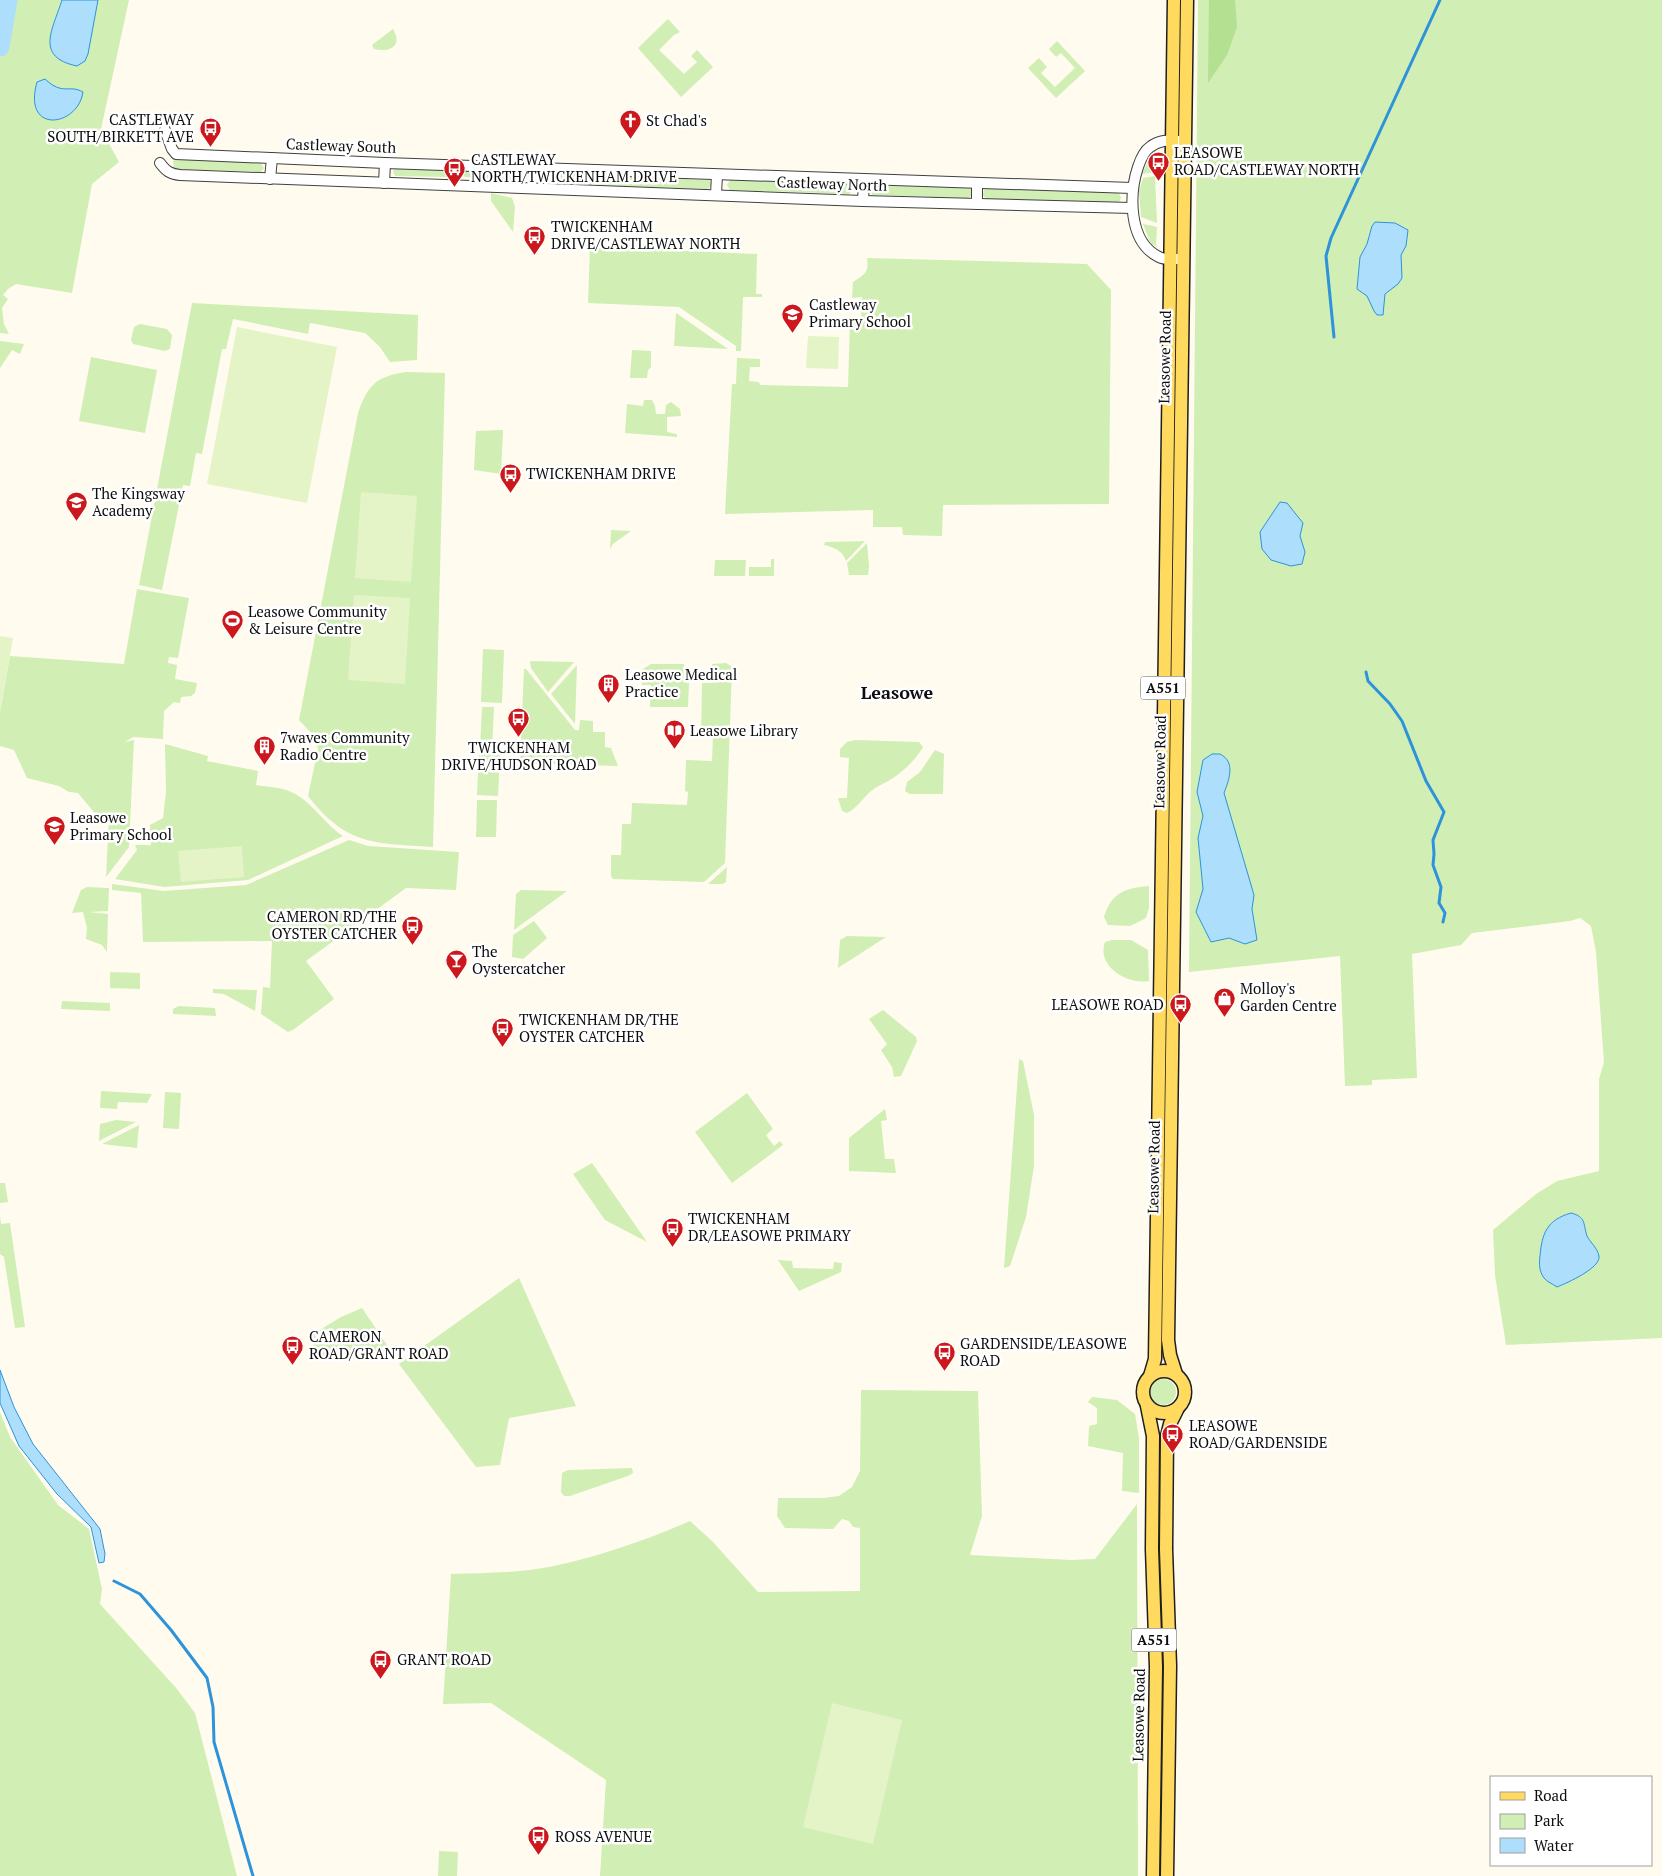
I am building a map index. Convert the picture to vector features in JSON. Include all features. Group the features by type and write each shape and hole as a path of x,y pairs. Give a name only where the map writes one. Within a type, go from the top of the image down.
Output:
{"main road":[{"name":"Leasowe Road","path":"1150,1376 1155,1346 1174,0"},
{"name":"Leasowe Road","path":"1176,1374 1168,1340 1187,0"},
{"path":"1162,1371 1176,1374 1184,1385 1185,1392 1182,1404 1177,1410 1171,1413 1160,1414 1147,1406 1142,1393 1143,1385 1150,1376 1162,1371"},
{"name":"Leasowe Road","path":"1147,1406 1153,1436 1152,1549 1156,1667 1153,1876"},
{"name":"Leasowe Road","path":"1166,1876 1170,1666 1166,1549 1167,1436 1170,1424 1177,1410"}],"street":[{"name":"Castleway South","path":"164,130 176,154 531,168"},
{"path":"1183,259 1160,258 1151,252 1140,238 1132,208 1132,188 1140,162 1148,148 1160,141 1185,141"},
{"path":"270,179 272,158"},
{"path":"160,163 165,170 172,174 180,175 384,183 385,163"},
{"name":"Castleway North","path":"531,168 1132,188"},
{"path":"716,194 717,175"},
{"path":"863,201 864,180"},
{"name":"Castleway North","path":"384,183 863,201 1132,208"},
{"path":"977,184 977,204"}],"green space":[{"path":"0,0 129,0 101,129 119,162 92,184 72,293 16,284 8,289 3,295 8,299 2,308 4,324 9,334 0,333"},
{"path":"1198,0 1662,0 1662,1338 1506,1345 1495,1275 1493,1230 1536,1194 1557,1181 1599,1171 1599,1079 1604,1062 1596,952 1591,926 1580,918 1570,921 1472,933 1461,945 1412,954 1417,1078 1372,1080 1372,1085 1345,1086 1340,956 1189,972"},
{"path":"1209,0 1235,0 1237,27 1227,55 1208,83"},
{"path":"668,19 680,32 674,35 659,50 684,74 697,62 691,56 697,50 713,67 681,97 638,48"},
{"path":"393,29 396,35 396,44 390,49 374,49 372,45"},
{"path":"1057,41 1085,71 1056,98 1028,68 1039,58 1047,67 1041,73 1055,87 1075,68 1061,53 1056,57 1049,49"},
{"path":"1156,149 1155,172 1142,174 1152,152"},
{"path":"177,159 261,163 264,168 261,172 174,169 173,161"},
{"path":"399,167 517,172 516,182 508,183 453,175 445,177 395,176 394,169"},
{"path":"557,174 710,180 712,185 708,189 557,184"},
{"path":"1155,176 1157,223 1141,217 1139,191 1143,178"},
{"path":"730,180 851,184 851,192 849,194 730,190 727,185"},
{"path":"872,185 969,188 973,191 972,195 968,198 872,195 870,188"},
{"path":"987,188 1118,192 1121,197 1120,201 1112,204 986,199 983,195 984,190"},
{"path":"491,193 512,198 515,207 513,232 491,201"},
{"path":"1143,224 1157,227 1156,246 1151,244"},
{"path":"590,247 757,254 756,294 762,294 762,297 743,297 741,351 736,351 736,346 679,307 588,303"},
{"path":"867,258 1087,264 1111,290 1109,504 943,505 942,536 903,535 902,527 873,527 873,510 725,514 732,384 736,384 737,358 760,359 760,367 750,367 749,381 759,382 760,385 848,387 850,320 861,320 862,297 852,298 853,282 867,270"},
{"path":"192,303 418,315 417,360 390,362 380,347 365,333 310,323 308,334 233,319 226,349 222,349 202,454 196,453 190,486 183,485 162,590 139,585"},
{"path":"676,313 728,349 674,346"},
{"path":"140,324 167,329 172,335 170,349 165,351 133,344 131,340 134,327"},
{"path":"237,327 337,347 307,503 207,484"},
{"path":"808,336 839,337 838,369 806,368"},
{"path":"0,341 24,344 20,354 12,350 0,368"},
{"path":"632,350 651,351 651,367 648,370 647,378 630,378"},
{"path":"91,357 157,370 145,433 79,421"},
{"path":"407,372 445,373 433,847 363,839 349,833 322,812 308,796 318,749 314,736 299,720 358,413 366,395 375,384 388,376"},
{"path":"644,400 652,400 656,414 665,414 666,405 671,402 680,409 681,416 667,417 667,432 677,434 677,437 625,433 627,404 643,406"},
{"path":"503,430 501,474 474,470 476,431"},
{"path":"361,492 417,496 411,582 355,578"},
{"path":"611,530 631,531 613,544 610,549"},
{"path":"865,541 846,561 838,550 824,545 825,542"},
{"path":"867,543 868,575 849,575 847,563"},
{"path":"771,559 774,559 774,576 749,576 749,567 771,567"},
{"path":"715,560 746,560 745,576 714,576"},
{"path":"137,589 189,598 178,658 169,657 168,663 177,665 175,679 197,683 195,693 191,696 181,697 180,703 174,702 164,711 163,739 133,737 125,742 134,740 129,847 106,877 109,818 98,817 78,793 69,792 59,786 27,778 14,750 0,746 0,712 10,656 124,664"},
{"path":"354,595 410,598 405,684 348,680"},
{"path":"0,636 13,638 0,712"},
{"path":"483,649 504,650 502,703 481,702"},
{"path":"530,661 574,662 548,692 531,668"},
{"path":"726,663 731,666 732,670 725,863 704,882 613,879 611,876 611,855 621,855 622,824 631,824 632,803 687,805 688,792 685,791 686,760 712,761 713,737 701,736 702,683 711,683 712,664"},
{"path":"651,664 684,664 683,682 689,683 688,707 650,707 651,685 642,685 643,669"},
{"path":"577,665 575,724 551,694"},
{"path":"524,669 526,669 575,730 579,730 580,720 593,721 593,732 605,732 605,747 611,748 618,766 520,763"},
{"path":"482,707 494,707 492,749 480,749"},
{"path":"855,740 919,742 923,747 914,760 902,771 872,790 857,806 847,813 842,811 838,798 847,798 849,758 840,757 840,749 847,742"},
{"path":"165,744 208,756 207,761 258,771 256,785 283,789 298,796 343,836 248,880 164,887 115,879 137,850 135,845 151,845 150,825 163,818 166,792"},
{"path":"935,750 944,754 943,794 910,794 905,791 907,782 920,772"},
{"path":"479,753 500,753 498,796 477,795"},
{"path":"477,800 497,800 496,837 476,837"},
{"path":"349,840 368,846 459,852 456,890 406,888 306,961 334,999 288,1032 261,1014 263,987 270,988 272,941 143,942 141,893 112,890 112,884 164,891 246,885"},
{"path":"242,846 244,877 181,882 178,851"},
{"path":"727,867 726,882 722,884 708,884"},
{"path":"1149,886 1149,908 1146,918 1130,926 1108,925 1104,917 1115,897 1126,890"},
{"path":"87,887 109,888 108,911 89,912 108,914 107,952 102,945 86,939 87,928 83,912 72,913 81,890"},
{"path":"521,890 567,891 514,930 516,894"},
{"path":"534,921 547,938 523,959 512,957 513,935"},
{"path":"847,936 886,937 838,968 840,940"},
{"path":"1131,940 1148,950 1149,981 1132,980 1123,977 1109,966 1103,951 1105,942"},
{"path":"110,972 140,973 140,989 110,988"},
{"path":"213,989 257,990 255,1011 224,994 213,993"},
{"path":"62,1001 110,1003 110,1011 61,1009"},
{"path":"179,1006 215,1008 216,1016 173,1014 173,1009"},
{"path":"883,1010 916,1037 917,1041 901,1076 894,1077 892,1067 881,1050 887,1044 869,1019"},
{"path":"1019,1059 1023,1061 1034,1115 1034,1166 1026,1217 1010,1266 1004,1268"},
{"path":"101,1091 152,1094 147,1103 118,1102 117,1109 100,1108"},
{"path":"165,1092 181,1093 179,1129 163,1128"},
{"path":"747,1093 773,1129 766,1135 774,1146 780,1141 783,1145 732,1183 695,1132"},
{"path":"885,1109 887,1120 881,1121 885,1159 894,1159 896,1173 849,1171 849,1138"},
{"path":"116,1120 136,1122 99,1141 100,1124"},
{"path":"139,1125 137,1148 102,1144"},
{"path":"592,1163 647,1242 605,1220 573,1174"},
{"path":"0,1183 5,1183 8,1202 0,1203"},
{"path":"0,1216 1,1224 10,1223 25,1327 15,1328 4,1257 0,1254"},
{"path":"778,1260 792,1261 793,1268 833,1269 834,1262 842,1263 841,1272 799,1291"},
{"path":"519,1278 576,1406 509,1418 500,1465 476,1467 399,1364"},
{"path":"362,1308 395,1357 314,1355 313,1334 341,1317"},
{"path":"1163,1379 1172,1383 1176,1392 1172,1401 1163,1405 1154,1401 1150,1392 1154,1383"},
{"path":"861,1390 978,1391 982,1516 970,1555 1071,1560 1095,1559 1137,1504 1138,1876 600,1876 606,1780 491,1703 443,1704 451,1574 516,1571 554,1566 623,1547 690,1521 712,1541 758,1592 860,1591 860,1528 853,1527 849,1521 842,1519 833,1529 785,1528 777,1516 778,1498 839,1496 852,1487 860,1471"},
{"path":"1092,1397 1117,1400 1135,1414 1139,1438 1139,1493 1122,1491 1123,1453 1088,1446 1089,1426 1097,1424 1097,1408 1088,1402"},
{"path":"0,1412 10,1437 58,1505 89,1529 102,1589 100,1604 177,1689 195,1713 237,1876 0,1876"},
{"path":"632,1468 633,1473 628,1476 570,1496 564,1496 561,1492 562,1473 568,1470"},
{"path":"832,1703 902,1720 873,1844 803,1827"},
{"path":"439,1851 458,1852 457,1876 438,1876"}],"water":[{"path":"62,0 98,0 88,54 85,61 77,66 64,62 55,56 51,49 51,31"},
{"path":"45,79 57,87 83,92 79,104 72,113 52,120 44,118 37,111 34,99 37,82"},
{"path":"1375,222 1395,223 1408,230 1406,246 1401,255 1402,278 1398,284 1385,294 1383,315 1377,315 1367,296 1357,289 1360,257"},
{"path":"1280,502 1287,503 1303,523 1300,536 1305,552 1302,564 1291,566 1271,560 1262,549 1260,532"},
{"path":"1212,754 1220,754 1225,757 1230,766 1224,793 1254,895 1252,909 1257,940 1245,944 1229,938 1211,942 1196,912 1203,889 1198,838 1203,816 1197,792 1203,760"},
{"path":"1571,1213 1582,1219 1587,1236 1596,1248 1599,1256 1598,1261 1589,1270 1557,1287 1545,1279 1541,1273 1542,1241 1547,1228 1556,1219"},
{"path":"0,1370 14,1407 33,1444 100,1529 105,1554 104,1562 99,1563 91,1527 57,1494 19,1446 0,1403"}],"waterway":[{"path":"0,47 8,0"},
{"path":"1334,337 1326,256 1331,238 1440,0"},
{"path":"1366,672 1368,681 1390,704 1402,721 1426,781 1444,812 1433,840 1433,865 1441,887 1439,903 1445,913 1443,922"},
{"path":"114,1581 140,1594 171,1630 207,1678 213,1707 214,1742 253,1876"}],"place":[{"name":"St Chad's","path":"630,140"},
{"name":"CASTLEWAY SOUTH/BIRKETT AVE","path":"210,148"},
{"name":"LEASOWE ROAD/CASTLEWAY NORTH","path":"1158,181"},
{"name":"CASTLEWAY NORTH/TWICKENHAM DRIVE","path":"455,188"},
{"name":"TWICKENHAM DRIVE/CASTLEWAY NORTH","path":"535,255"},
{"name":"Castleway Primary School","path":"793,333"},
{"name":"TWICKENHAM DRIVE","path":"510,493"},
{"name":"The Kingsway Academy","path":"76,522"},
{"name":"Leasowe Community & Leisure Centre","path":"232,640"},
{"name":"Leasowe Medical Practice","path":"609,703"},
{"name":"TWICKENHAM DRIVE/HUDSON ROAD","path":"519,738"},
{"name":"Leasowe Library","path":"674,750"},
{"name":"7waves Community Radio Centre","path":"264,766"},
{"name":"Leasowe Primary School","path":"54,846"},
{"name":"CAMERON RD/THE OYSTER CATCHER","path":"413,945"},
{"name":"The Oystercatcher","path":"456,980"},
{"name":"Molloy's Garden Centre","path":"1224,1017"},
{"name":"LEASOWE ROAD","path":"1180,1024"},
{"name":"TWICKENHAM DR/THE OYSTER CATCHER","path":"503,1048"},
{"name":"TWICKENHAM DR/LEASOWE PRIMARY","path":"672,1247"},
{"name":"CAMERON ROAD/GRANT ROAD","path":"293,1365"},
{"name":"GARDENSIDE/LEASOWE ROAD","path":"944,1372"},
{"name":"LEASOWE ROAD/GARDENSIDE","path":"1173,1454"},
{"name":"GRANT ROAD","path":"381,1679"},
{"name":"ROSS AVENUE","path":"539,1856"}],"district":[{"name":"Leasowe","path":"897,693"}]}
